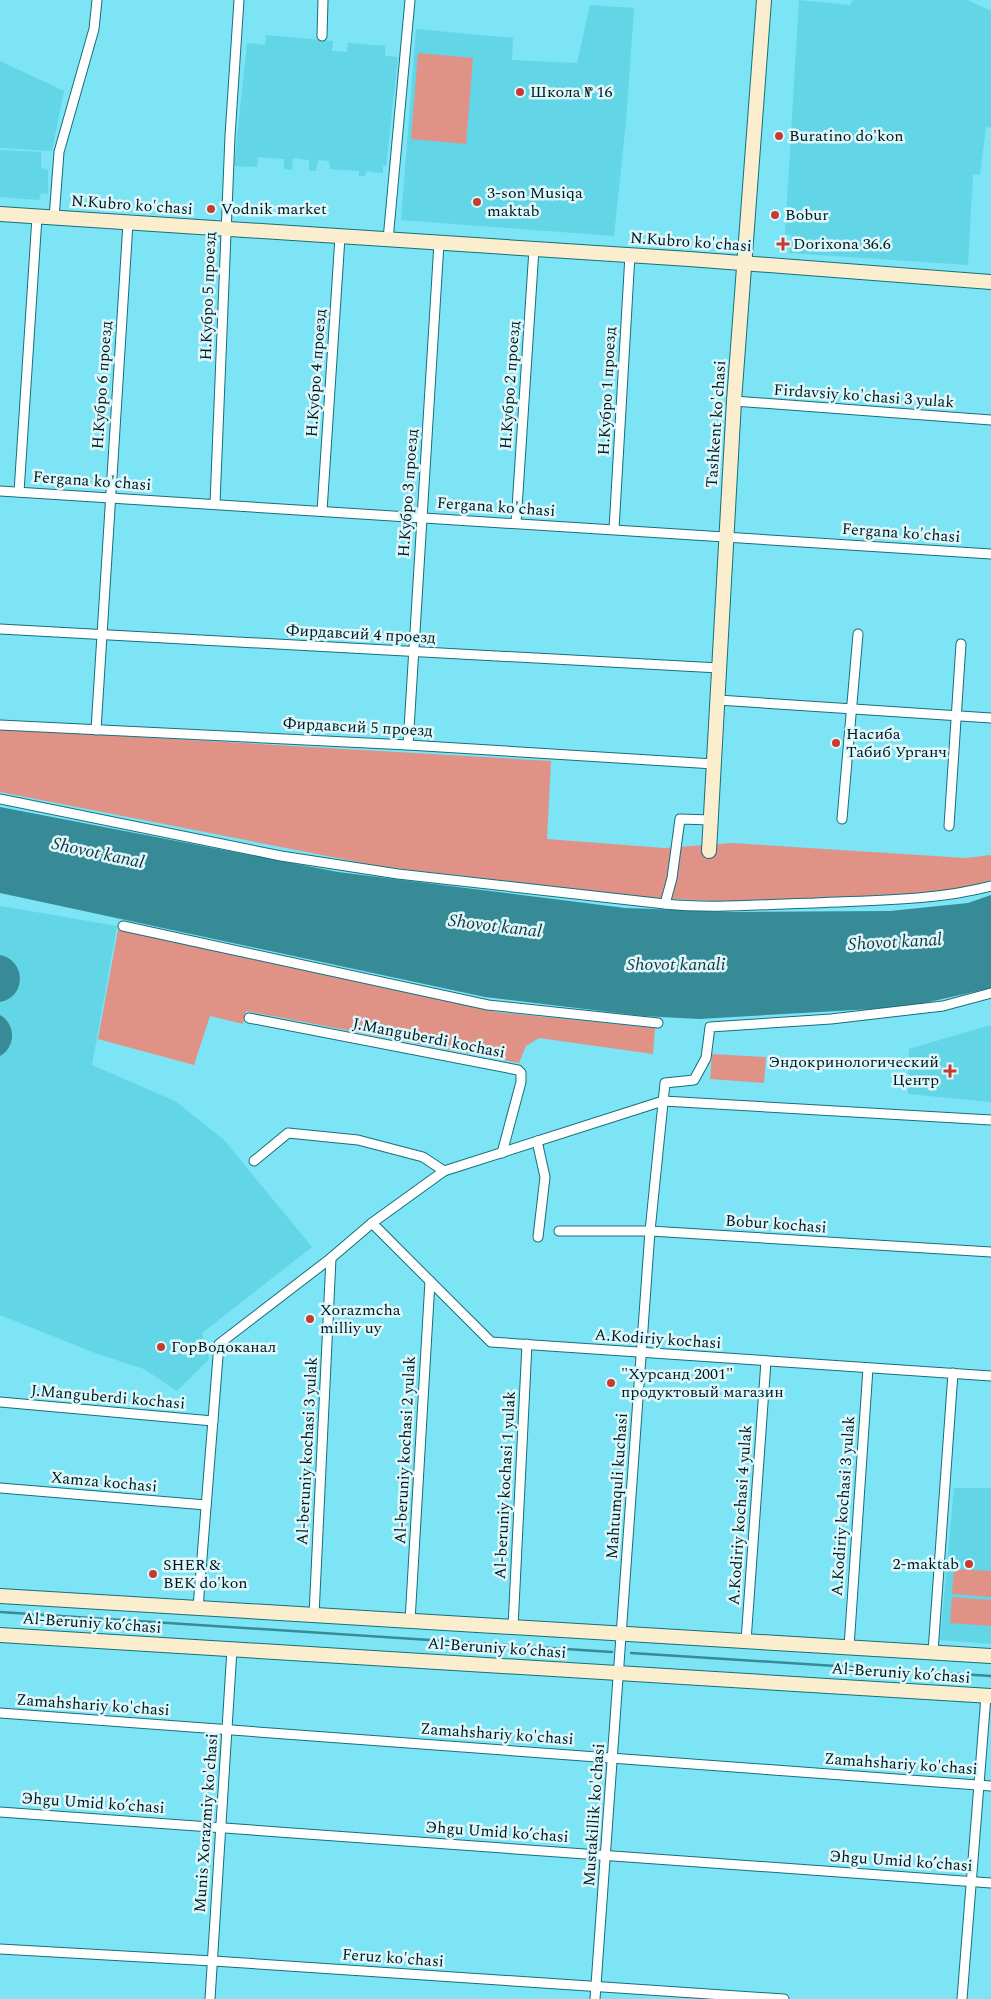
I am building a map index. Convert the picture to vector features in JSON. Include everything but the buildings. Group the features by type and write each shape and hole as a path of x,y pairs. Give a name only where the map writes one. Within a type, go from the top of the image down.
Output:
{"main road":[{"name":"Tashkent ko'chasi","path":"709,852 734,401 764,0"},
{"name":"N.Kubro ko'chasi","path":"0,214 630,255 991,282"},
{"name":"Al-Beruniy ko’chasi","path":"0,1596 991,1656"},
{"name":"Al-Beruniy ko’chasi","path":"0,1635 989,1696"}],"street":[{"name":"N.Kubro ko'chasi","path":"54,218 59,152 94,29 97,0"},
{"name":"Н.Кубро 5 проезд","path":"215,504 230,136 239,0"},
{"path":"322,36 323,0"},
{"path":"388,240 410,0"},
{"path":"19,492 36,217"},
{"name":"Н.Кубро 6 проезд","path":"96,730 109,498 128,223"},
{"name":"Н.Кубро 4 проезд","path":"322,511 340,237"},
{"name":"Н.Кубро 3 проезд","path":"408,745 412,652 439,243"},
{"name":"Н.Кубро 2 проезд","path":"516,523 534,249"},
{"name":"Н.Кубро 1 проезд","path":"614,529 630,255"},
{"name":"Firdavsiy ko'chasi 3 yulak","path":"734,401 991,420"},
{"name":"Fergana ko'chasi","path":"0,491 991,554"},
{"name":"Фирдавсий 4 проезд","path":"0,629 719,668"},
{"path":"842,820 858,634"},
{"path":"949,826 960,644"},
{"path":"718,700 991,718"},
{"name":"Фирдавсий 5 проезд","path":"0,725 408,745 714,764"},
{"path":"0,799 289,857 398,874 665,904 743,905 919,899 960,894 991,886"},
{"path":"665,904 672,878 680,819 711,820"},
{"path":"124,926 488,1005 658,1023"},
{"name":"Mahtumquli kuchasi","path":"622,1633 650,1231 665,1083 694,1080 706,1058 710,1027 831,1020 942,1006 991,993"},
{"name":"J.Manguberdi kochasi","path":"249,1018 518,1070 521,1074 521,1082 502,1153"},
{"path":"198,1608 219,1344 331,1258 372,1223 444,1171 663,1101 991,1120"},
{"path":"254,1161 288,1133 358,1140 423,1157 444,1171"},
{"path":"537,1141 545,1177 538,1237"},
{"name":"A.Kodiriy kochasi","path":"372,1223 491,1342 991,1376"},
{"name":"Bobur kochasi","path":"559,1231 650,1231 991,1252"},
{"name":"Al-beruniy kochasi 3 yulak","path":"314,1615 331,1258"},
{"name":"Al-beruniy kochasi 2 yulak","path":"410,1621 430,1281"},
{"name":"Al-beruniy kochasi 1 yulak","path":"513,1627 527,1344"},
{"name":"A.Kodiriy kochasi 4 yulak","path":"746,1641 766,1361"},
{"name":"A.Kodiriy kochasi 3 yulak","path":"849,1647 868,1368"},
{"path":"933,1652 953,1373"},
{"name":"J.Manguberdi kochasi","path":"0,1402 213,1421"},
{"name":"Xamza kochasi","path":"0,1488 206,1505"},
{"name":"Mustakillik ko'chasi","path":"595,1999 622,1633"},
{"name":"Munis Xorazmiy ko'chasi","path":"210,1999 232,1649"},
{"path":"962,1999 979,1785 989,1696"},
{"name":"Zamahshariy ko'chasi","path":"0,1713 991,1786"},
{"name":"Эhgu Umid ko’chasi","path":"0,1812 991,1883"},
{"name":"Feruz ko'chasi","path":"0,1949 213,1961 784,1999"}],"shaded area":[{"path":"799,0 850,5 853,0 968,0 991,11 991,128 986,127 980,175 973,174 968,265 789,253 791,235 785,234"},
{"name":"Школа № 16","path":"590,5 634,8 626,121 614,236 401,220 416,29 513,38 512,60 577,63"},
{"path":"266,35 333,41 332,51 347,52 348,43 385,46 385,56 398,57 386,166 383,166 383,173 366,171 365,176 359,176 359,171 330,169 329,161 318,160 316,171 309,171 309,160 293,158 292,170 284,169 284,159 258,157 257,167 234,166 247,43 265,45"},
{"path":"418,53 473,58 466,144 411,139"},
{"path":"0,61 64,91 52,151 0,148"},
{"path":"0,150 41,152 41,168 48,170 48,194 41,193 39,200 0,197"},
{"path":"0,729 551,761 547,839 664,848 732,843 966,858 991,855 991,880 956,890 913,895 741,902 654,898 378,866 0,792"},
{"path":"0,906 117,926 92,1065 175,1101 224,1140 312,1247 202,1333 209,1359 177,1391 144,1369 95,1353 0,1315"},
{"path":"118,930 496,1012 655,1028 653,1054 539,1038 526,1046 519,1063 246,1011 243,1024 210,1016 194,1065 98,1039"},
{"name":"Эндокринологический Центр","path":"991,1025 991,1102 908,1094 909,1049"},
{"path":"712,1054 766,1057 764,1083 710,1079"},
{"name":"2-maktab","path":"954,1488 991,1488 991,1644 940,1640"},
{"path":"954,1569 991,1571 991,1597 952,1594"},
{"path":"952,1597 991,1600 991,1626 950,1623"}],"water":[{"name":"Shovot kanali","path":"0,807 338,872 625,908 734,912 890,911 968,903 991,895 991,988 907,1007 699,1019 643,1016 485,997 0,893"},
{"path":"0,955 9,958 15,964 19,971 20,979 15,993 9,999 0,1002"},
{"path":"0,1015 9,1024 12,1036 9,1047 0,1056"}],"waterway":[{"path":"0,1612 612,1652"},
{"path":"631,1653 991,1676"}],"place":[{"name":"Школа № 16","path":"520,92"},
{"name":"Buratino do'kon","path":"779,136"},
{"name":"3-son Musiqa maktab","path":"477,202"},
{"name":"Vodnik market","path":"211,209"},
{"name":"Bobur","path":"775,215"},
{"name":"Dorixona 36.6","path":"783,244"},
{"name":"Насиба Табиб Урганч","path":"836,743"},
{"name":"Эндокринологический Центр","path":"950,1071"},
{"name":"Xorazmcha milliy uy","path":"310,1319"},
{"name":"ГорВодоканал","path":"161,1347"},
{"name":"\"Хурсанд 2001\" продуктовый магазин","path":"611,1383"},
{"name":"2-maktab","path":"969,1564"},
{"name":"SHER & BEK do'kon","path":"153,1574"}],"water label":[{"name":"Shovot kanal","path":"98,853"},
{"name":"Shovot kanal","path":"495,926"},
{"name":"Shovot kanal","path":"895,942"}]}
